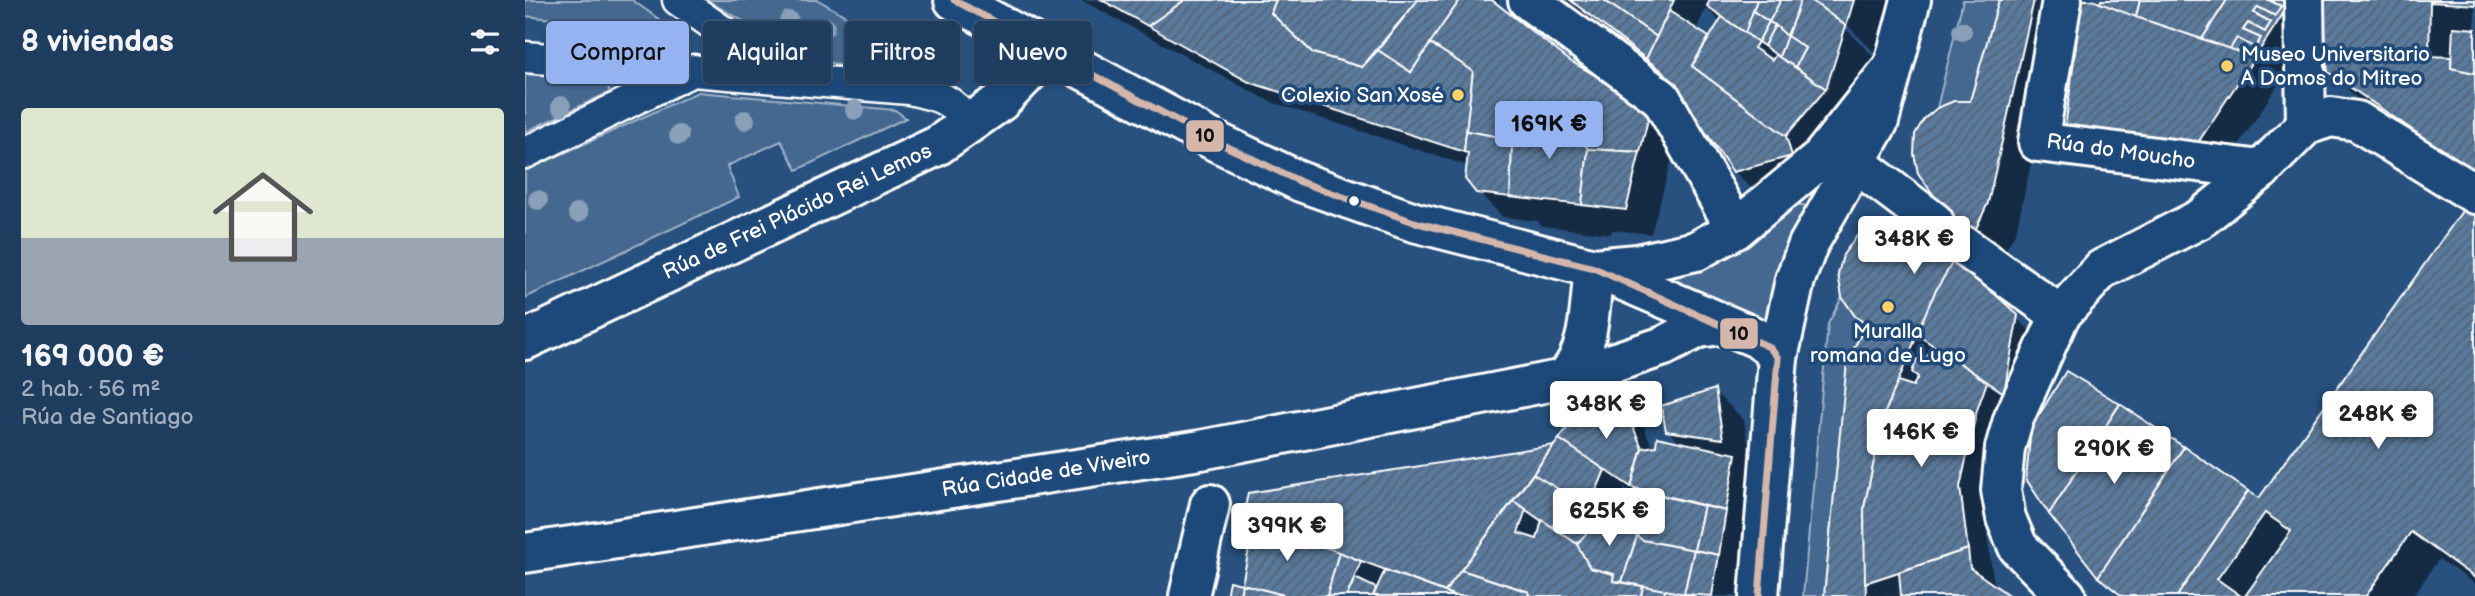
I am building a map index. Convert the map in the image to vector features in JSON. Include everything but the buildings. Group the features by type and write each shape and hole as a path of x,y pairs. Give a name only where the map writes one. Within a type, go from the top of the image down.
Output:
{"street":[{"path":"1528,0 1661,98 1736,229"},
{"path":"1758,596 1778,358 1795,280 1808,245 1878,121 1911,0"},
{"name":"Rúa do Moucho","path":"2062,0 2038,142 2261,170"},
{"path":"2304,0 2306,125"},
{"path":"964,2 996,21"},
{"path":"1594,268 1637,264 1696,251 1736,229 1819,160 1892,68"},
{"path":"1092,75 1217,142 1301,182 1414,222 1594,268 1756,338 1778,358"},
{"name":"Rúa de Frei Plácido Rei Lemos","path":"525,340 937,146 971,124 1021,84"},
{"path":"2066,596 2043,576 2018,547 2006,517 2001,490 2005,449 2013,420 2060,315 2102,269 2200,219 2261,170 2306,125 2331,117 2357,121 2475,194"},
{"path":"1856,163 1934,222"},
{"path":"1964,246 2060,315"},
{"path":"1564,379 1580,359 1585,341 1594,268"},
{"name":"Rúa Cidade de Viveiro","path":"525,553 1201,450 1564,379 1664,346 1698,328 1721,325"},
{"path":"1189,596 1210,504"}],"lane":[{"path":"678,0 708,21"},
{"path":"525,57 703,71"},
{"path":"525,153 694,70"},
{"path":"831,82 909,89 941,96 953,102 971,124"}],"shaded area":[{"path":"525,0 632,0 662,21 570,21 525,16"},
{"path":"706,0 818,0 854,21 845,21 845,67 831,62 831,21 744,21"},
{"path":"1963,0 1999,0 1970,101 1954,101 1937,108"},
{"path":"525,74 546,76 546,84 607,84 610,92 525,132"},
{"path":"698,92 895,110 906,118 797,170 781,141 727,166 739,197 525,298 525,171"},
{"path":"1797,205 1804,205 1807,210 1768,321 1680,288 1672,282 1680,271 1742,246"},
{"path":"1842,297 1855,316 1866,324 1847,362 1824,596 1803,596 1828,324"}],"transit line":[{"name":"10","path":"954,0 1217,142 1301,182 1414,222 1594,268 1769,347 1778,358 1759,596"}],"place":[{"name":"Museo Universitario A Domos do Mitreo","path":"2227,66"},
{"name":"Colexio San Xosé","path":"1458,95"},
{"name":"Muralla romana de Lugo","path":"1888,307"}]}
